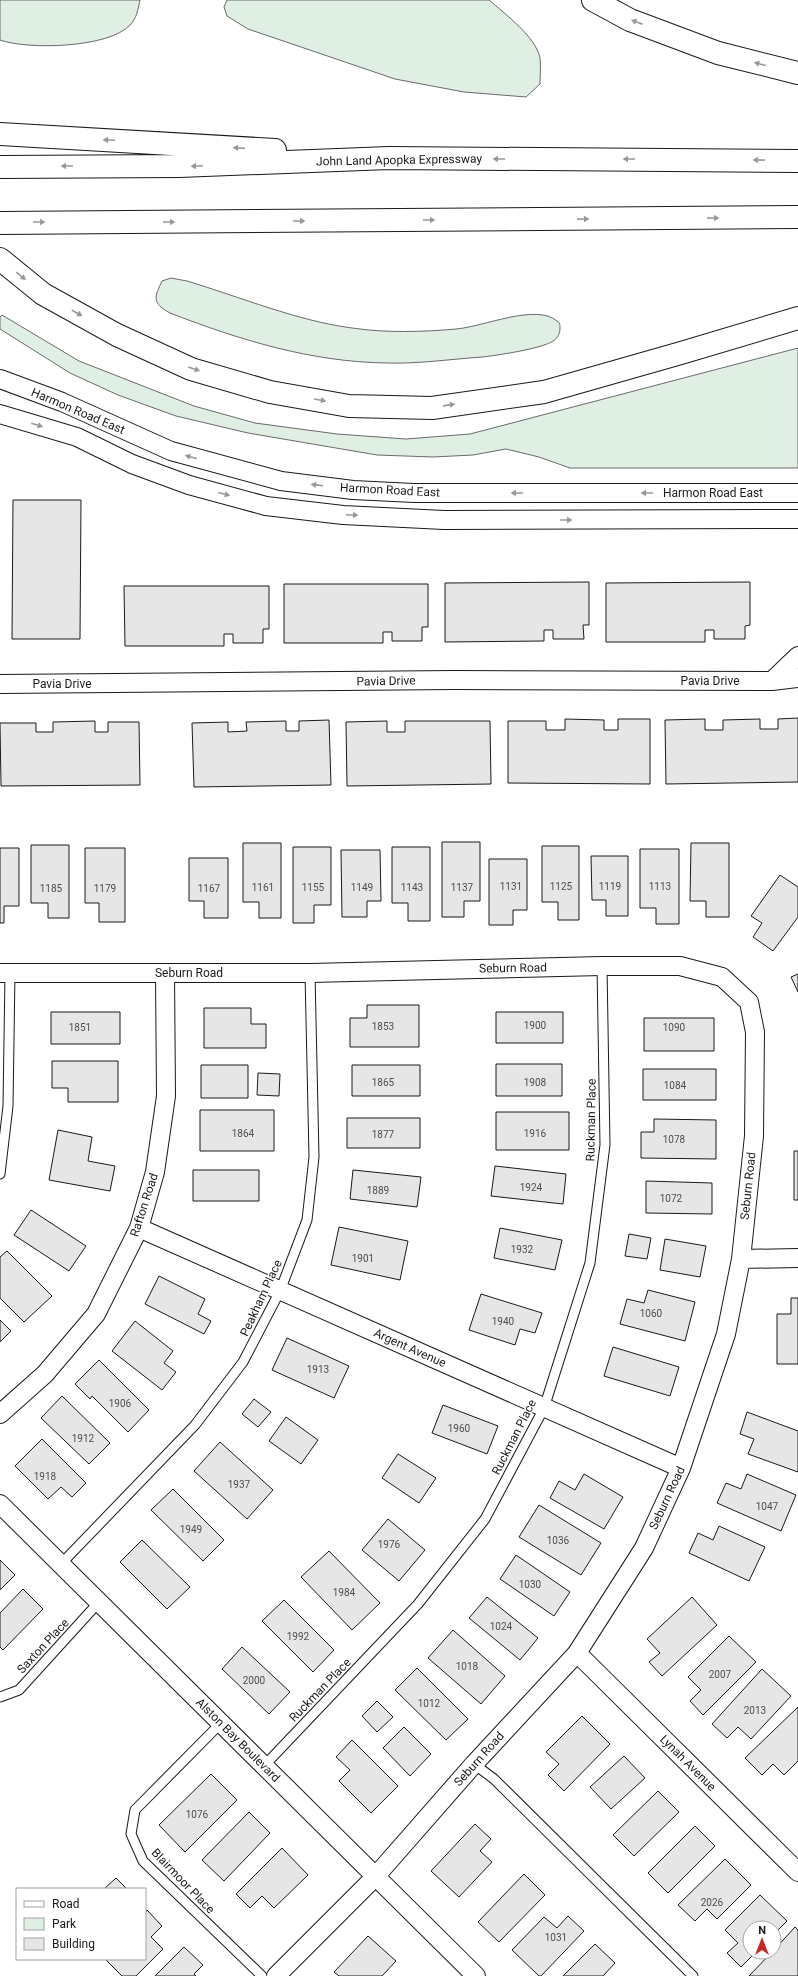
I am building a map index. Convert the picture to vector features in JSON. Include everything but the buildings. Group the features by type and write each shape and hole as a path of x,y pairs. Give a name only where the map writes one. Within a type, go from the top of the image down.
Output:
{"highway":[{"path":"594,0 630,20 718,53 798,73"},
{"path":"0,134 390,158"},
{"name":"John Land Apopka Expressway","path":"0,167 179,166 390,158 798,160"},
{"path":"0,223 798,217"},
{"path":"0,259 43,294 117,335 191,369 270,392 349,406 432,408 544,392 798,318"}],"street":[{"name":"Harmon Road East","path":"0,379 62,402 171,451 281,481 353,490 414,493 798,493"},
{"name":"Harmon Road East","path":"0,414 77,437 132,464 189,485 266,506 343,515 444,520 798,519"},
{"path":"772,681 798,656"},
{"name":"Pavia Drive","path":"0,684 454,680 772,681 798,678"},
{"name":"Seburn Road","path":"5,973 310,973 602,966 680,966 722,977 749,1002 755,1032 754,1136 741,1259 726,1334 681,1468 644,1548 577,1653 474,1764 375,1877 276,1976"},
{"name":"Rafton Road","path":"0,1414 45,1374 96,1314 139,1228 155,1172 166,1096 165,973"},
{"name":"Argent Avenue","path":"139,1228 681,1468"},
{"path":"741,1259 798,1258"},
{"name":"Alston Bay Boulevard","path":"0,1504 222,1722 264,1766 476,1976"},
{"name":"Lynah Avenue","path":"577,1653 798,1872"}],"lane":[{"name":"Ruckman Place","path":"264,1766 418,1604 485,1519 544,1408 590,1263 605,1145 602,966"},
{"path":"0,1174 4,1106 5,973"},
{"name":"Peakham Place","path":"61,1564 196,1425 243,1362 280,1291 307,1220 314,1157 310,973"},
{"name":"Saxton Place","path":"0,1697 18,1690 99,1602"},
{"name":"Blairmoor Place","path":"222,1722 135,1810 131,1834 143,1860 262,1976"},
{"path":"474,1764 494,1779 693,1976"}],"green space":[{"path":"0,0 140,0 134,19 130,25 120,33 87,42 48,46 13,43 0,40"},
{"path":"227,0 489,0 519,26 533,42 540,58 540,84 526,97 464,92 395,79 248,29 227,16 224,7"},
{"path":"171,278 187,281 311,320 365,330 418,331 456,329 523,315 536,314 548,316 559,322 560,330 553,341 539,347 483,357 399,363 359,362 331,359 276,348 223,332 170,313 157,303 156,296 162,281"},
{"path":"2,315 79,361 194,406 255,423 337,434 406,439 470,434 798,348 798,468 570,468 539,457 506,449 473,455 433,457 377,455 248,433 176,416 118,395 70,373 0,329 0,317"}]}
